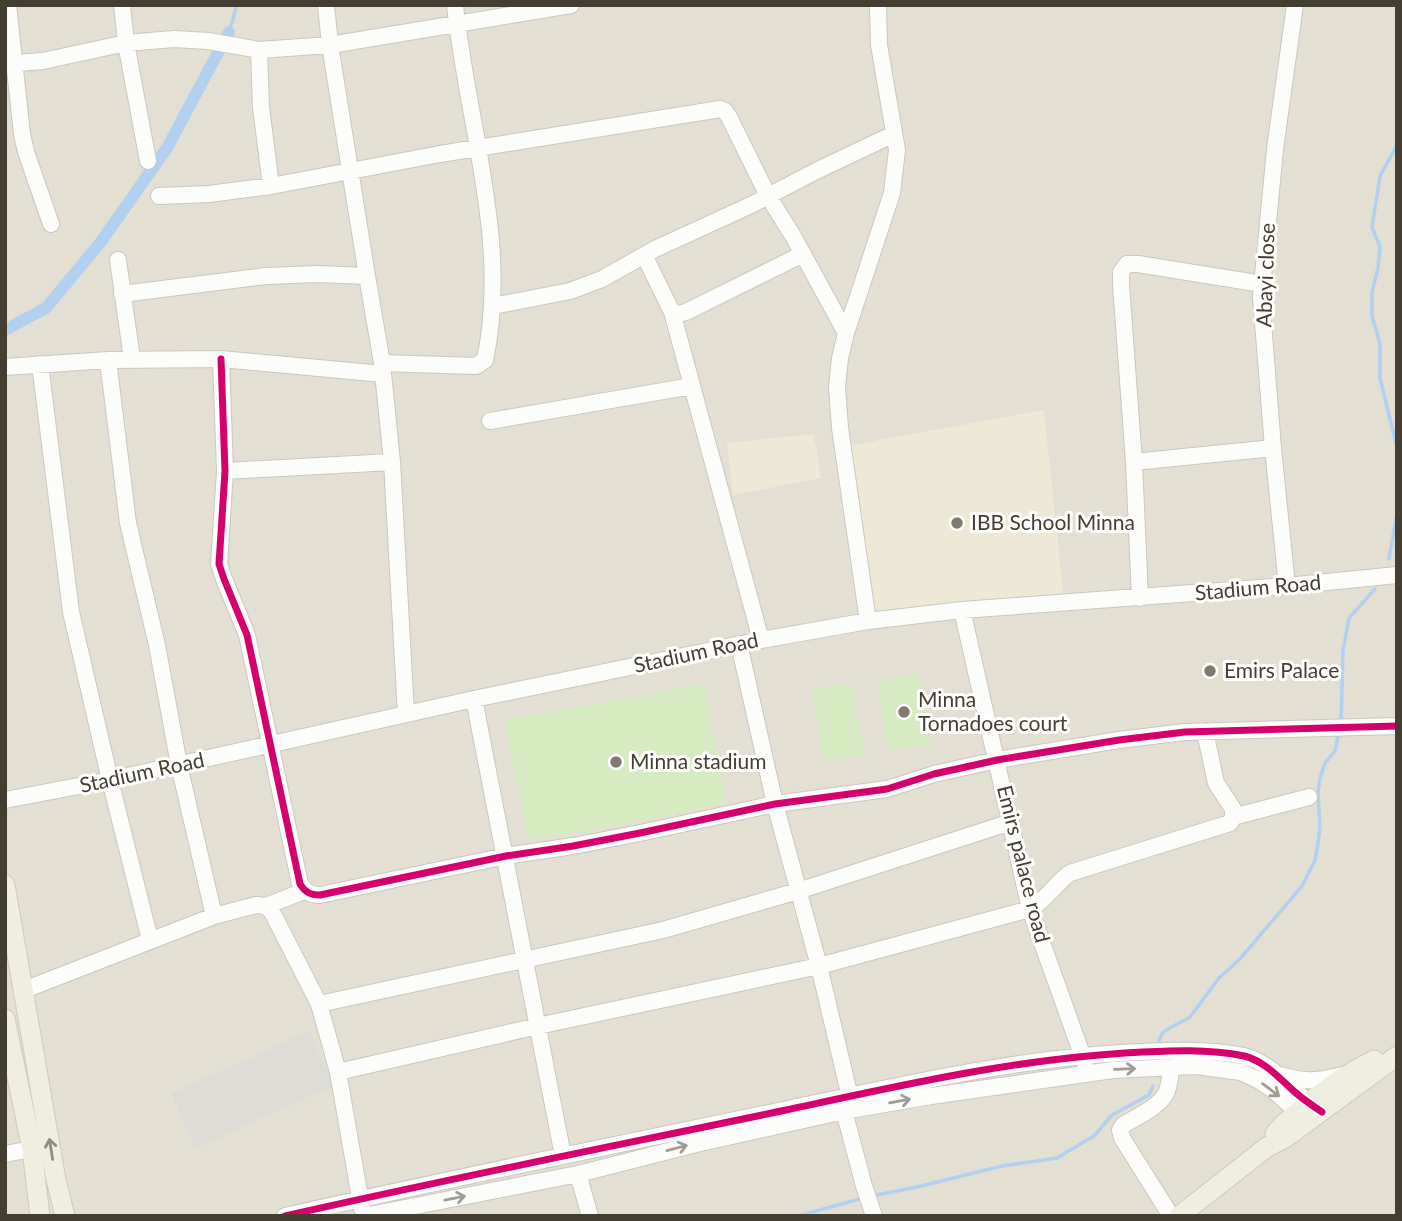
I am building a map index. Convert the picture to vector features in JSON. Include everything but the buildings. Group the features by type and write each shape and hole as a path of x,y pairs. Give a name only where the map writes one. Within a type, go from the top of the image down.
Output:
{"main road":[{"path":"5,886 56,1180 65,1216"},
{"path":"5,1019 32,1149 40,1216"},
{"path":"1179,1216 1267,1147 1285,1138 1346,1075 1387,1054 1397,1054"},
{"path":"1309,1112 1346,1092 1397,1054"}],"street":[{"path":"8,5 10,64 22,134 51,225"},
{"path":"122,5 126,43 148,161"},
{"path":"326,5 330,45 383,368 406,714"},
{"path":"5,367 132,359 221,359 383,368 476,366 485,360 493,306 492,258 455,5"},
{"path":"10,64 43,61 126,43 183,39 259,50 330,45 571,5"},
{"path":"868,621 840,428 837,387 846,333 892,193 897,150 879,45 878,5"},
{"name":"Abayi close","path":"1287,586 1273,448 1262,284 1275,149 1295,5"},
{"path":"259,50 261,107 271,186"},
{"path":"159,196 209,194 271,186 350,170 720,109 729,117 768,196 846,333"},
{"path":"493,306 570,291 602,279 681,237 894,134"},
{"path":"672,312 686,312 803,254"},
{"path":"644,256 672,312 761,640"},
{"path":"118,260 132,359"},
{"path":"1140,598 1121,272 1127,264 1138,264 1262,284"},
{"path":"122,294 266,275 367,276"},
{"path":"221,359 225,471 219,564 247,635 300,884 304,891 312,895 506,856 573,846 775,804 887,789 934,774 997,760 1119,740 1185,733 1397,726"},
{"path":"108,360 128,523 157,645 179,765 214,916"},
{"path":"40,363 71,612 150,940"},
{"path":"490,421 692,386"},
{"path":"1134,462 1273,448"},
{"path":"225,471 391,462"},
{"name":"Stadium Road","path":"5,800 110,780 474,699 739,644 868,621 962,610 1140,598 1397,575"},
{"name":"Emirs palace road","path":"962,610 1030,909 1087,1074"},
{"path":"739,644 775,804 819,966 864,1186 873,1214"},
{"path":"474,699 563,1156"},
{"path":"338,1072 819,966 1030,909 1070,873 1230,824 1233,809 1216,783 1205,732"},
{"path":"1233,817 1309,797"},
{"path":"319,1004 663,930 798,891 1011,822"},
{"path":"24,990 214,916 256,905 266,906 304,891"},
{"path":"266,906 272,912 319,1004 338,1072 364,1216 578,1174 847,1104 1027,1063 1164,1051 1244,1056 1276,1074 1299,1081 1346,1075"},
{"path":"285,1216 563,1156 847,1104 930,1096 1113,1070 1196,1066 1241,1073 1260,1081 1309,1112"},
{"path":"1171,1068 1165,1095 1155,1105 1123,1125 1120,1130 1122,1138 1171,1216"},
{"path":"1276,1074 1309,1112"},
{"path":"5,1154 32,1149"},
{"path":"578,1174 590,1216"}],"shaded area":[{"path":"5,5 1397,5 1397,1216 5,1216"},
{"name":"IBB School Minna","path":"1044,410 1064,599 870,616 846,446"},
{"path":"814,434 821,478 733,495 727,443"},
{"path":"309,1031 334,1085 196,1148 171,1094"}],"green space":[{"name":"Minna Tornadoes court","path":"920,674 931,744 888,750 878,680"},
{"name":"Minna Tornadoes court","path":"852,683 865,755 825,762 812,690"},
{"name":"Minna stadium","path":"705,684 727,804 528,841 505,720"}],"waterway":[{"path":"229,32 237,5"},
{"path":"5,330 46,308 100,243 167,148 229,32"},
{"path":"1397,145 1380,176 1372,227 1380,247 1372,292 1372,316 1380,344 1380,378 1397,448"},
{"path":"1389,559 1397,513"},
{"path":"1341,723 1343,651 1349,618 1375,589"},
{"path":"1158,1043 1163,1032 1190,1017 1219,978 1239,960 1302,886 1315,860 1318,843 1320,778 1325,763 1335,751 1339,731"},
{"path":"871,1196 1002,1166 1057,1158 1094,1136 1112,1115 1149,1095 1153,1086"},
{"path":"798,1216 863,1198"}],"cycle path":[{"path":"221,359 225,471 219,564 247,635 300,884 311,894 320,895 506,856 573,846 775,804 887,789 934,774 997,760 1119,740 1185,732 1397,726"},
{"path":"285,1216 912,1083 1082,1056 1184,1051 1244,1056 1265,1066 1322,1112"}],"place":[{"name":"IBB School Minna","path":"957,523"},
{"name":"Emirs Palace","path":"1210,671"},
{"name":"Minna Tornadoes court","path":"904,712"},
{"name":"Minna stadium","path":"616,762"}]}
